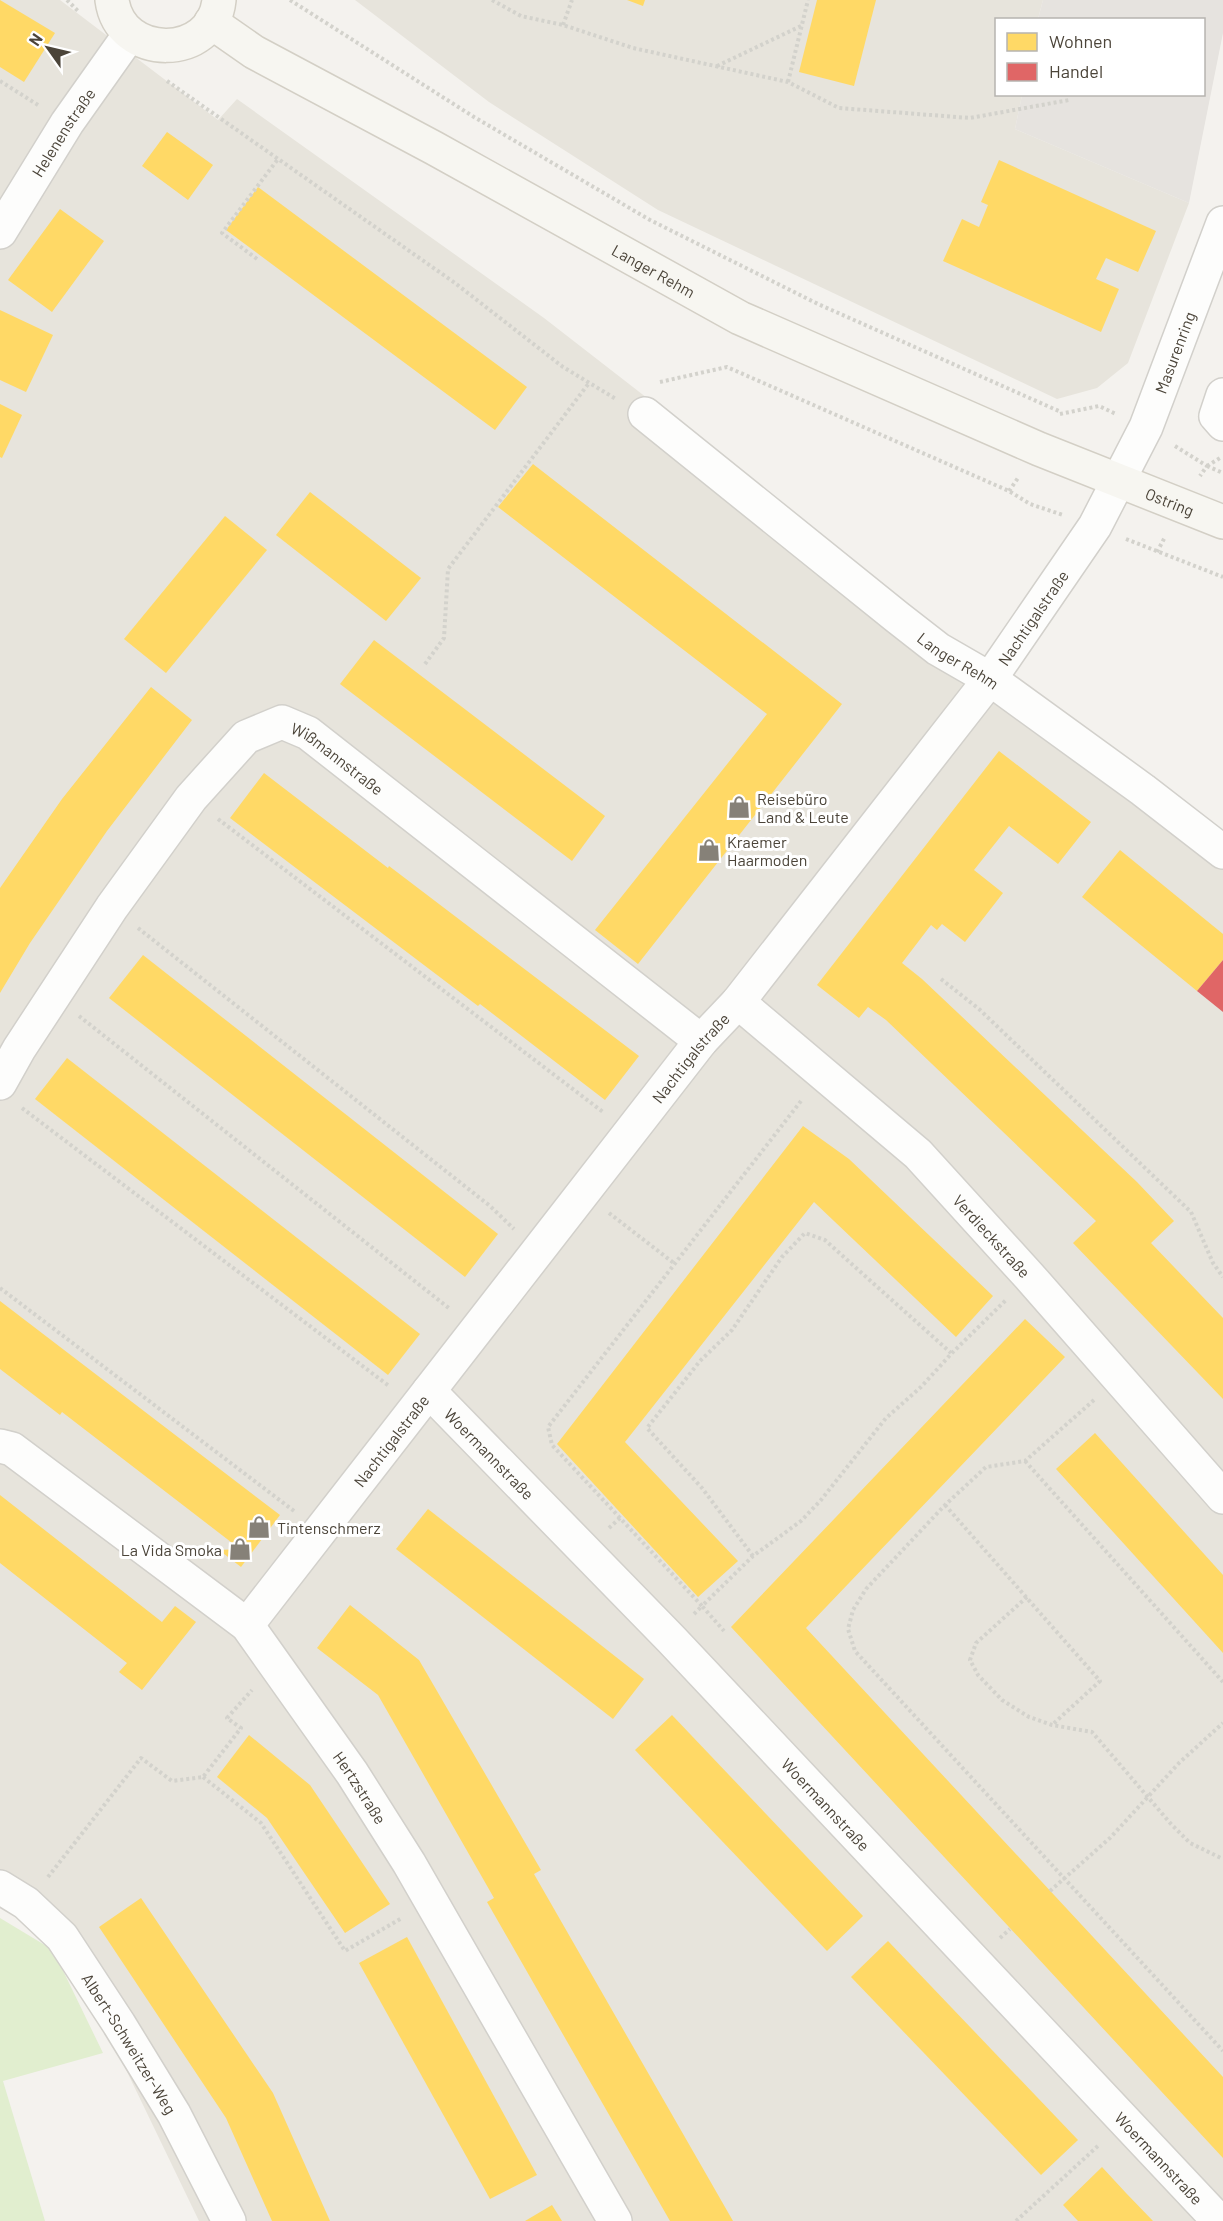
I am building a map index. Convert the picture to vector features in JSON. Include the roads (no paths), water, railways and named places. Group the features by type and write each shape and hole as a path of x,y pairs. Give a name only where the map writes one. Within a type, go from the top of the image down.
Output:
{"street":[{"path":"112,0 125,41 164,46 182,44 198,35 215,11"},
{"name":"Langer Rehm","path":"215,11 254,52 434,148 740,318 1038,449 1118,480"},
{"name":"Helenenstraße","path":"0,232 67,123 125,41"},
{"name":"Masurenring","path":"1118,480 1146,427 1223,223"},
{"path":"1223,395 1216,416 1223,424"},
{"name":"Langer Rehm","path":"647,399 897,617 938,649 990,679 1143,790 1223,852"},
{"name":"Ostring","path":"1118,480 1223,522"},
{"name":"Nachtigalstraße","path":"247,1625 701,1041 738,1002 990,679 1095,526 1118,480"},
{"name":"Wißmannstraße","path":"9,1094 53,996 112,907 191,798 246,737 282,722 308,732 701,1041"},
{"name":"Verdieckstraße","path":"738,1002 918,1154 1029,1276 1223,1497"},
{"name":"Woermannstraße","path":"423,1399 671,1639 1219,2221"},
{"name":"Hertzstraße","path":"0,1446 12,1449 247,1625 352,1773 409,1863 615,2221"},
{"name":"Albert-Schweitzer-Weg","path":"13,1895 62,1937 174,2114 229,2221"}],"place":[{"name":"Reisebüro Land & Leute","path":"739,807"},
{"name":"Kraemer Haarmoden","path":"709,850"},
{"name":"Tintenschmerz","path":"259,1527"},
{"name":"La Vida Smoka","path":"240,1549"}]}
